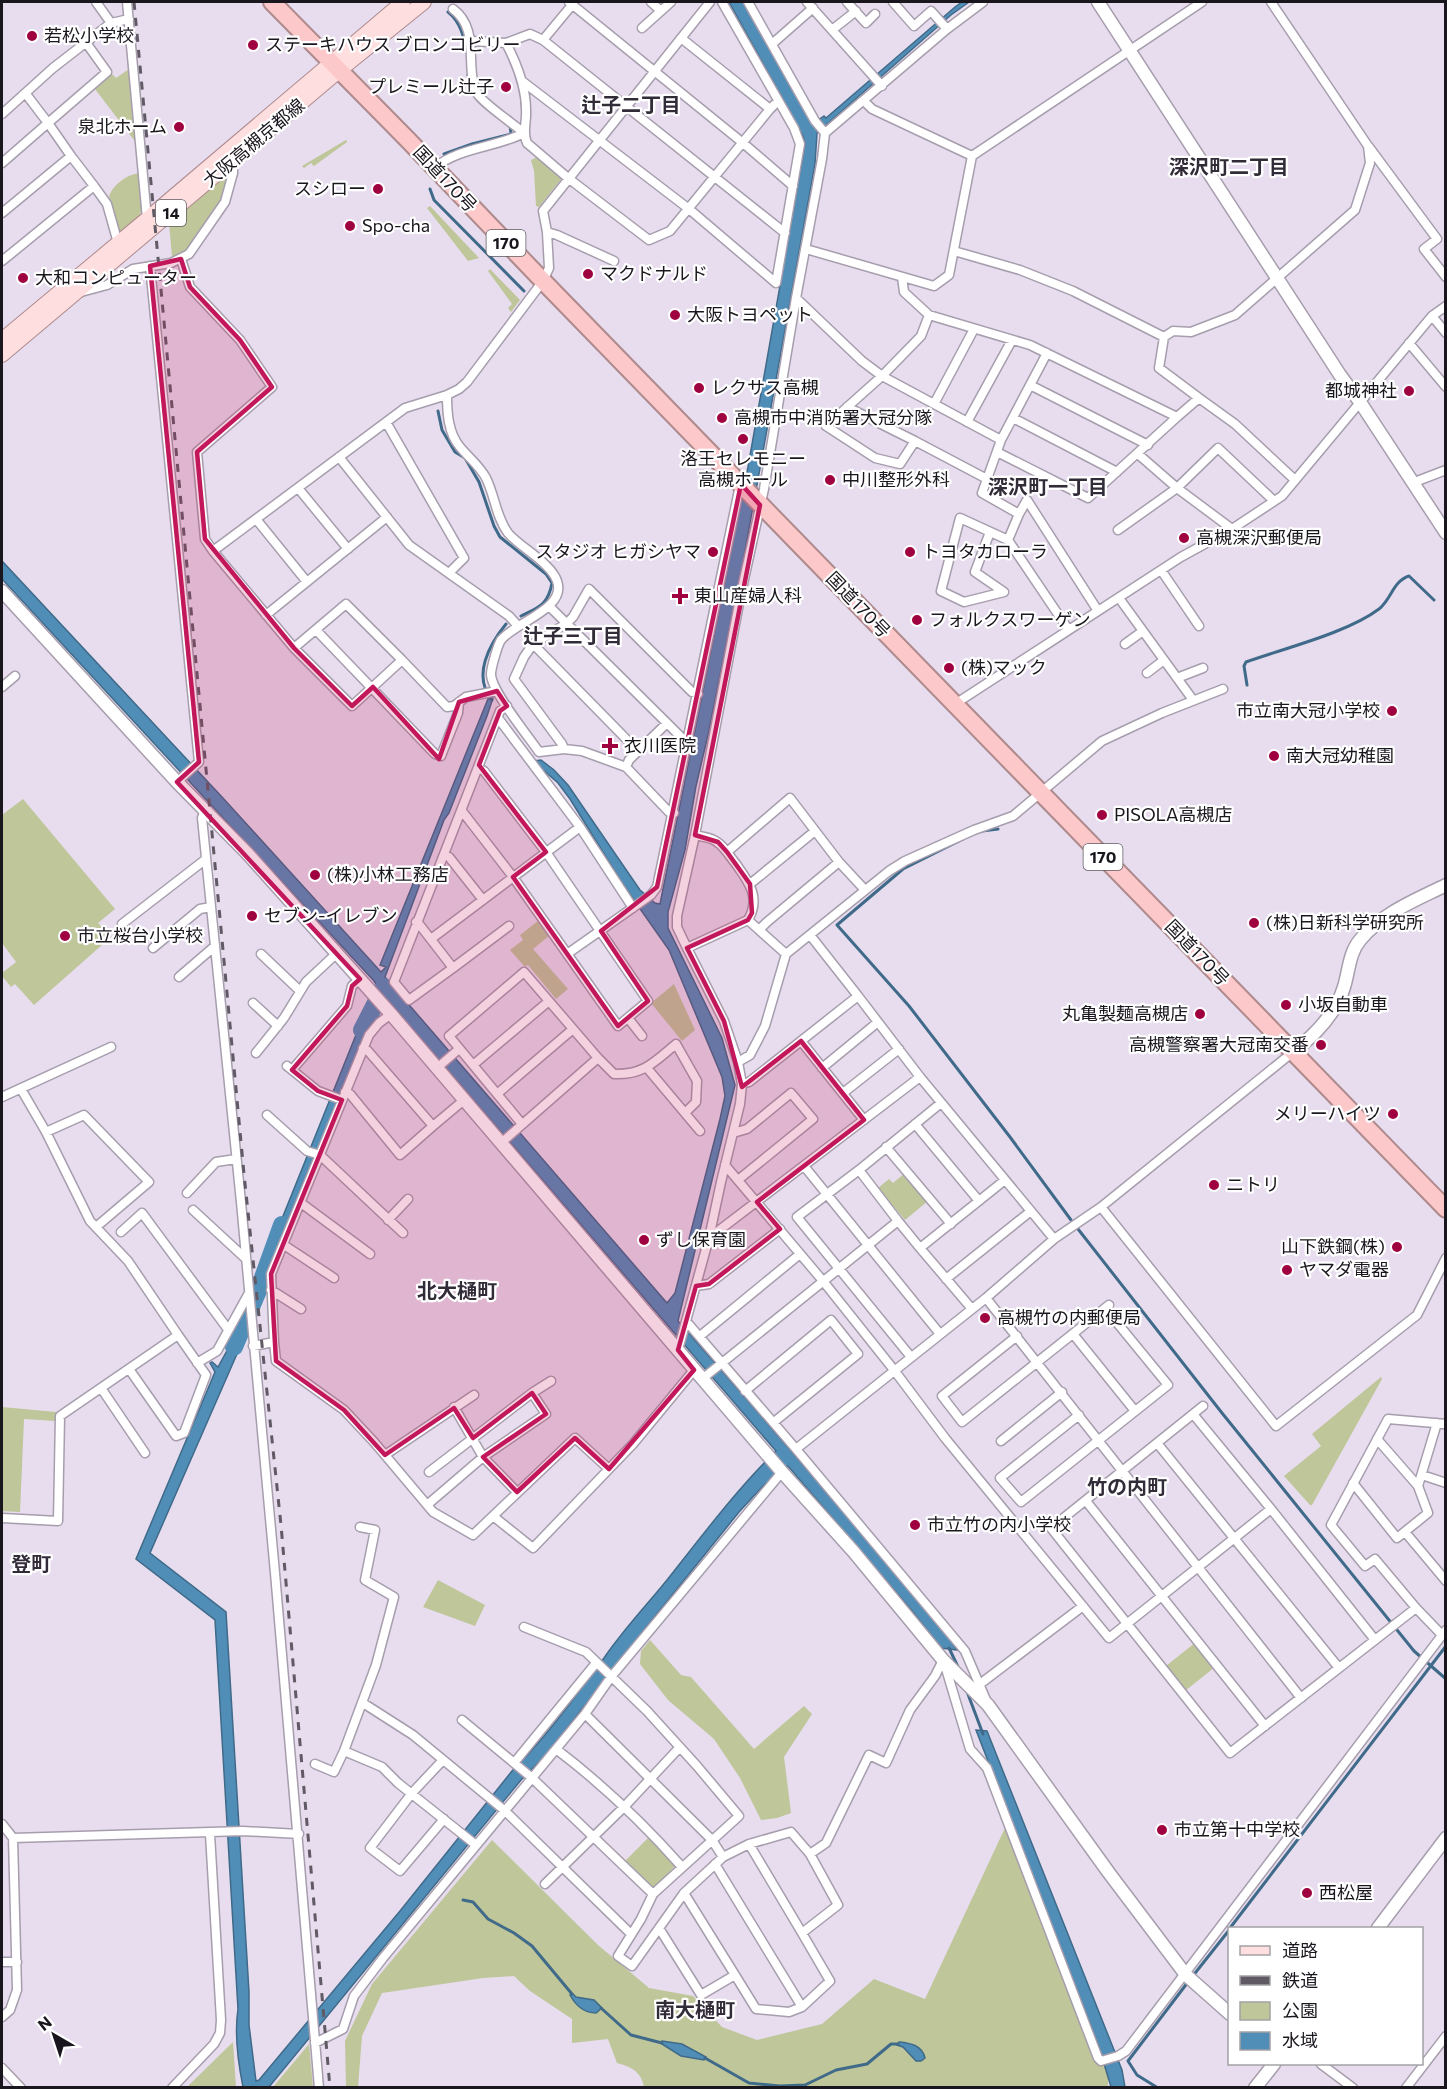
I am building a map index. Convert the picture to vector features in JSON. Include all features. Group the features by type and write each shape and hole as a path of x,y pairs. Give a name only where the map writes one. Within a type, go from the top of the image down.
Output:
{"highway":[{"name":"国道170号","path":"272,2 1446,1209"}],"main road":[{"name":"大阪高槻京都線","path":"2,355 233,161 403,2"},
{"name":"大阪高槻京都線","path":"4,333 335,66 424,2"}],"street":[{"path":"96,2 111,23"},
{"path":"129,2 147,219"},
{"path":"651,2 661,11"},
{"path":"642,28 671,2"},
{"path":"213,551 405,408 447,395 459,389 466,382 543,281 549,268 543,211 710,2"},
{"path":"522,81 689,209 776,284 800,144 794,128 722,2"},
{"path":"679,1346 709,1238 740,1104 742,1084 738,1062 724,1021 677,927 677,916 760,505 822,159 823,131 815,121 748,2"},
{"path":"848,2 866,23 875,14"},
{"path":"894,2 914,26 931,11 947,28"},
{"path":"823,131 864,101 878,81 983,2"},
{"path":"1098,2 1340,375 1444,528"},
{"path":"806,249 934,286 949,275 972,156 979,149 1202,2"},
{"path":"1272,2 1368,146 1437,239 1424,249 1446,277"},
{"path":"543,40 570,3 653,72 743,142 793,186"},
{"path":"772,44 810,5 878,81"},
{"path":"453,9 461,16 471,41 473,79 477,95 524,133"},
{"path":"832,30 856,11"},
{"path":"2,114 53,68 87,44 111,23 129,19"},
{"path":"471,41 506,43 530,34 543,40 785,232"},
{"path":"681,38 770,109"},
{"path":"506,43 522,81 526,111 524,133 527,143 568,178 649,240 670,231 778,101"},
{"path":"2,163 107,72 87,44"},
{"path":"26,94 107,204 118,243"},
{"path":"864,101 872,109 972,156"},
{"path":"434,168 445,159 515,138 524,133"},
{"path":"1295,480 1235,424 1159,368 1164,337 1173,331 1191,332 1235,315 1355,210 1370,164 1368,146"},
{"path":"2,213 71,156"},
{"path":"76,294 107,285 133,269 171,263 181,259 195,247 225,202 233,173 233,161"},
{"path":"2,261 94,186"},
{"path":"547,232 614,261"},
{"path":"954,251 1020,270 1073,291 1164,337"},
{"path":"181,259 190,287 240,340 273,387 197,452 205,539 294,648 352,706 402,660"},
{"path":"150,266 199,762 180,779"},
{"path":"902,277 904,292 929,315 1030,345 1177,417"},
{"path":"796,298 862,361 882,376 1001,440"},
{"path":"955,704 1068,629 1282,496 1432,316 1446,306"},
{"path":"915,441 900,465 875,458 826,426 882,376 921,336 929,315"},
{"path":"1432,316 1446,333"},
{"path":"934,404 974,329"},
{"path":"967,422 1012,340"},
{"path":"1409,343 1446,387"},
{"path":"1019,514 982,493 1001,440 1047,353"},
{"path":"1030,385 1148,445"},
{"path":"447,395 451,430 459,446 475,461 487,480 503,525 511,536 551,571 557,581 558,591 550,607 518,626 500,641 491,675 496,691 539,752 564,749 582,751 626,767 669,812 674,813"},
{"path":"997,452 1088,498 1199,398"},
{"path":"847,407 987,478"},
{"path":"1013,418 1117,472"},
{"path":"386,422 464,558 449,573"},
{"path":"1118,530 1177,488 1218,448 1273,500"},
{"path":"1138,454 1212,516 1232,529"},
{"path":"339,457 409,544 509,616 518,626"},
{"path":"1412,483 1446,470"},
{"path":"567,954 651,895 657,887 741,484"},
{"path":"298,488 348,549"},
{"path":"1008,540 1027,500 1098,611"},
{"path":"266,615 387,517"},
{"path":"990,531 975,572 1004,592 964,602 941,591 960,518 990,531 1008,540 1068,629"},
{"path":"256,519 307,582"},
{"path":"1161,570 1199,627"},
{"path":"564,749 514,679 533,644 566,624 573,617 589,589 692,692 698,694"},
{"path":"2,591 180,779 205,810 247,853 439,1067 464,1100 503,1141 679,1346 770,1458 853,1551 943,1660 988,1705 1109,1874 1186,1975 1228,2012"},
{"path":"1119,598 1193,700"},
{"path":"294,648 346,604 447,707 466,697 496,691"},
{"path":"550,607 683,739 687,740"},
{"path":"316,630 435,754 441,756 458,713 459,702"},
{"path":"1125,644 1143,631"},
{"path":"533,644 638,750"},
{"path":"1147,673 1164,660"},
{"path":"1177,678 1203,668"},
{"path":"2,687 15,676"},
{"path":"738,1062 750,1055 765,1026 786,954 866,890 905,861 974,830 1013,816 1102,741 1223,689"},
{"path":"507,706 500,711 394,982 409,1000 508,926"},
{"path":"498,718 580,827 634,907"},
{"path":"626,767 638,750 667,723"},
{"path":"462,811 513,877 618,1026 648,1001 546,852 484,771 478,768"},
{"path":"727,852 790,798 839,862 866,890"},
{"path":"205,810 202,818 246,1258 299,1833 319,2088"},
{"path":"430,939 580,827"},
{"path":"750,884 815,831"},
{"path":"687,948 748,920 752,913 754,896 750,884 718,842 708,837 694,835"},
{"path":"444,855 449,858 483,900"},
{"path":"122,924 206,859"},
{"path":"759,930 839,862"},
{"path":"796,1449 986,1298 1054,1239 1101,1207 1293,1052 1324,1023 1337,1005 1345,985 1351,958 1360,940 1398,909 1446,885"},
{"path":"153,948 200,909 211,907"},
{"path":"748,920 786,954"},
{"path":"416,922 453,968"},
{"path":"810,934 920,1077 1054,1239"},
{"path":"179,976 215,946"},
{"path":"256,1053 278,1026 306,982 337,953"},
{"path":"261,954 300,991"},
{"path":"520,1126 473,1065 457,1051 449,1036 524,972 597,1058 614,1074 631,1075 647,1068 676,1044 697,1081 696,1102 685,1113"},
{"path":"360,979 352,986 347,1006 290,1068 318,1091 339,1097 350,1094 400,1155 464,1100"},
{"path":"742,1084 749,1082 858,996"},
{"path":"473,1065 549,1001"},
{"path":"254,1003 278,1026"},
{"path":"391,1014 369,1035 339,1097 301,1203 271,1274 276,1361 344,1410 433,1512 473,1535 575,1438 609,1469"},
{"path":"628,1017 642,1036"},
{"path":"822,1068 878,1022"},
{"path":"497,1094 573,1029"},
{"path":"801,1041 864,1120"},
{"path":"2,1097 111,1047"},
{"path":"363,1048 433,1126"},
{"path":"843,1093 899,1049"},
{"path":"439,1067 457,1051"},
{"path":"503,1141 597,1058"},
{"path":"647,1068 700,1131"},
{"path":"709,1238 920,1077"},
{"path":"21,1089 46,1132 90,1221 128,1261 206,1375 184,1433 176,1436 129,1368"},
{"path":"733,1133 747,1129 791,1093 813,1119 738,1180"},
{"path":"911,1357 797,1217 859,1170 941,1102"},
{"path":"46,1132 84,1115 149,1182 96,1227"},
{"path":"267,1115 307,1151 318,1155 403,1233"},
{"path":"915,1124 979,1201"},
{"path":"886,1147 951,1224"},
{"path":"188,1193 216,1162 236,1159"},
{"path":"725,1165 823,1281 945,1438 1109,1638 1271,1509"},
{"path":"804,1166 940,1334"},
{"path":"859,1170 898,1221 972,1309"},
{"path":"920,1248 1005,1180"},
{"path":"388,1220 408,1200"},
{"path":"301,1203 370,1254"},
{"path":"1101,1207 1276,1426 1418,1315 1446,1258"},
{"path":"194,1210 246,1258"},
{"path":"946,1279 1031,1211"},
{"path":"121,1232 142,1213 227,1328"},
{"path":"493,1516 533,1548 702,1374 721,1364 898,1221"},
{"path":"696,1286 709,1284 780,1230"},
{"path":"284,1245 334,1278"},
{"path":"700,1336 800,1254"},
{"path":"272,1290 301,1309"},
{"path":"198,1363 217,1351 227,1328 249,1297"},
{"path":"986,1298 1039,1362 1122,1472 1301,1698"},
{"path":"1017,1336 942,1396 962,1422 1107,1306 1168,1385 1021,1502 1000,1478 1079,1415"},
{"path":"745,1391 831,1320 858,1354 774,1422"},
{"path":"686,1322 774,1422 965,1651 988,1705"},
{"path":"1073,1334 1135,1411"},
{"path":"2,1518 58,1521 60,1416 178,1335"},
{"path":"253,1346 274,1342"},
{"path":"429,1473 551,1381"},
{"path":"101,1388 145,1453"},
{"path":"1001,1441 1062,1392"},
{"path":"427,1505 483,1457 546,1414 532,1394"},
{"path":"385,1455 474,1395"},
{"path":"1203,1406 1051,1528 1230,1754 1416,1608"},
{"path":"454,1407 483,1457 517,1492"},
{"path":"1193,1414 1375,1640"},
{"path":"943,1660 970,1749 987,1768 1098,2058 1101,2061 1118,2056 1126,2051 1186,1975 1444,1633 1416,1608 1375,1560 1365,1566 1331,1525 1388,1419 1441,1423 1418,1486"},
{"path":"1353,1483 1397,1538 1428,1513 1418,1486 1377,1439"},
{"path":"1157,1443 1339,1668"},
{"path":"315,2043 343,2029 354,1996 531,1777 585,1714 611,1677 782,1472"},
{"path":"1422,1475 1446,1483"},
{"path":"1086,1500 1265,1726"},
{"path":"315,1764 334,1772 344,1751 376,1665 394,1597 365,1580 375,1530 360,1527"},
{"path":"1405,1532 1446,1581"},
{"path":"980,1684 1083,1606"},
{"path":"524,1627 586,1652 647,1711 739,1816 653,1894 618,1956 632,1966 684,1893 723,1857 749,1844 791,1832 810,1854 838,1905 802,1933"},
{"path":"810,1854 826,1844 869,1755 886,1763 910,1710 935,1676 943,1660"},
{"path":"514,1763 596,1663"},
{"path":"363,1703 413,1735 504,1810 631,1935"},
{"path":"585,1714 712,1840 723,1857"},
{"path":"462,1720 531,1777 653,1894"},
{"path":"545,1884 624,1807 680,1747"},
{"path":"556,1749 589,1774 682,1867"},
{"path":"344,1751 382,1767 476,1845"},
{"path":"443,1760 412,1794 369,1848 400,1871 444,1819"},
{"path":"2,1824 13,1838 17,1962 17,1990 9,2010 2,2017"},
{"path":"13,1838 210,1834 243,1831 299,1833"},
{"path":"172,2088 214,2044 220,2033 222,2020 210,1834"},
{"path":"1380,1927 1441,1853 1446,1838"},
{"path":"684,1893 756,2009 789,2012 802,2007 831,1981 749,1844"},
{"path":"715,1864 802,2007"},
{"path":"658,1928 701,1995 735,1975"},
{"path":"2,1962 17,1962"},
{"path":"1406,2088 1446,2036"},
{"path":"1254,2088 1273,2065"},
{"path":"1322,2065 1353,2088"},
{"path":"2,2068 21,2088"}],"highlighted area":[{"path":"181,259 190,287 240,340 272,387 197,452 205,539 294,648 352,706 373,687 439,759 459,702 497,691 507,706 500,711 479,765 546,852 513,877 618,1026 648,1001 601,931 657,887 741,484 760,505 695,835 718,842 727,852 750,884 752,913 748,920 687,948 724,1021 742,1087 801,1041 864,1120 757,1202 780,1229 709,1284 696,1286 678,1350 694,1370 609,1469 575,1438 517,1492 483,1457 546,1414 532,1393 473,1438 454,1408 385,1455 344,1410 276,1361 271,1274 342,1100 318,1091 292,1070 347,1006 352,986 360,979 177,782 199,762 150,266"}],"green space":[{"path":"129,69 137,144 95,89 112,74 116,78"},
{"path":"346,140 347,142 314,166 311,163 304,168 302,166"},
{"path":"539,156 562,178 539,207 536,206 531,160"},
{"path":"141,173 142,208 139,217 119,233 109,196 122,180"},
{"path":"227,174 229,176 225,187 209,222 184,251 172,257 169,223"},
{"path":"430,206 479,258 468,261 427,208"},
{"path":"490,269 520,300 511,312 508,308 512,304 488,271"},
{"path":"23,799 115,909 98,923 111,937 34,1005 15,984 11,987 2,976 2,973 16,962 2,943 2,815"},
{"path":"538,921 549,936 533,949 568,989 556,999 528,965 525,967 510,950 523,940 520,935"},
{"path":"674,984 695,1030 682,1041 651,1003"},
{"path":"905,1173 928,1201 905,1220 878,1188 889,1179 893,1183"},
{"path":"1381,1377 1382,1379 1310,1505 1284,1476 1321,1446 1312,1434"},
{"path":"2,1407 56,1412 55,1421 24,1419 20,1512 2,1511"},
{"path":"438,1580 485,1605 475,1626 423,1607"},
{"path":"650,1640 681,1675 691,1677 754,1749 804,1706 812,1714 784,1757 791,1813 761,1820 740,1778 714,1739 668,1700 640,1664 641,1651"},
{"path":"1196,1642 1215,1667 1185,1691 1166,1666"},
{"path":"1012,1813 1100,2048 1108,2077 1108,2087 644,2087 635,2070 617,2063 608,2039 572,2043 572,2019 530,1991 514,1976 483,1978 382,1993 362,2036 358,2087 346,2087 345,2041 372,1984 492,1840 598,1945 649,1988 693,1996 722,2027 757,2040 822,2024 874,1979 925,1999"},
{"path":"649,1837 674,1862 674,1867 657,1886 651,1886 625,1861"},
{"path":"233,2042 236,2087 187,2087"},
{"path":"309,2044 313,2087 273,2087"}],"water":[{"path":"729,2 744,2 813,124 824,116 826,118 955,7 962,2 969,2 951,15 817,133 815,164 743,562 696,786 685,850 668,912 668,928 722,1038 735,1085 678,1321 911,1590 957,1650 941,1648 788,1466 764,1485 739,1512 546,1755 521,1780 269,2087 243,2087 238,2058 238,2009 215,1620 136,1559 215,1372 210,1363 218,1367 231,1346 242,1320 244,1338 150,1553 226,1612 249,1992 249,2025 256,2081 400,1911 512,1771 549,1730 619,1638 747,1481 776,1451 384,996 374,981 2,579 2,561 381,972 386,967 380,965 488,699 493,698 385,977 667,1303 675,1293 720,1119 725,1096 722,1077 669,950 622,883 570,799 558,783 533,761 541,760 568,785 640,890 655,903 660,904 748,467 805,144 803,136"},
{"path":"368,1005 374,1012 277,1247 271,1246"},
{"path":"976,1730 987,1731 1122,2070 1125,2087 1111,2087 1099,2047"},
{"path":"573,1994 576,1997 594,2000 602,2008 596,2013 584,2010 572,1999 570,1995"},
{"path":"662,2041 682,2044 706,2057 704,2060 681,2056 662,2044"},
{"path":"899,2042 918,2047 925,2058 916,2061 903,2047 897,2045"}],"waterway":[{"path":"448,12 459,25 467,53"},
{"path":"468,75 472,94 475,96"},
{"path":"444,154 511,134 510,125"},
{"path":"430,189 434,200 524,291"},
{"path":"438,411 442,430 455,452 465,458 479,482 500,537 546,574 552,583 545,601 521,616"},
{"path":"1247,685 1244,666 1246,662 1333,633 1366,618 1383,605 1404,578 1409,576 1434,600"},
{"path":"492,700 486,691 483,671 489,651 506,624"},
{"path":"982,831 998,829"},
{"path":"963,839 903,869 837,925 909,1006 1071,1220"},
{"path":"362,1030 384,987"},
{"path":"234,1347 260,1286 282,1225"},
{"path":"1078,1229 1222,1413 1414,1651 1446,1679"},
{"path":"1231,1927 1446,1646"},
{"path":"949,1648 959,1669"},
{"path":"966,1689 983,1734"},
{"path":"463,1900 473,1902 488,1919 532,1946 572,1994"},
{"path":"1192,1977 1228,1932"},
{"path":"1158,2088 1137,2075 1128,2061 1188,1982"},
{"path":"601,2008 631,2035 662,2043"},
{"path":"705,2058 749,2083 780,2086 805,2085 836,2070 867,2064 891,2044 898,2044"}],"railway":[{"path":"134,2 244,1174 281,1525 330,2088"}],"place":[{"name":"若松小学校","path":"32,36"},
{"name":"ステーキハウス ブロンコビリー","path":"253,45"},
{"name":"プレミール辻子","path":"506,87"},
{"name":"泉北ホーム","path":"179,127"},
{"name":"スシロー","path":"378,189"},
{"name":"Spo-cha","path":"350,226"},
{"name":"マクドナルド","path":"588,274"},
{"name":"大和コンピューター","path":"23,278"},
{"name":"大阪トヨペット","path":"675,315"},
{"name":"レクサス高槻","path":"699,388"},
{"name":"都城神社","path":"1409,391"},
{"name":"高槻市中消防署大冠分隊","path":"722,418"},
{"name":"洛王セレモニー 高槻ホール","path":"743,439"},
{"name":"中川整形外科","path":"830,480"},
{"name":"高槻深沢郵便局","path":"1184,538"},
{"name":"スタジオ ヒガシヤマ","path":"713,552"},
{"name":"トヨタカローラ","path":"910,552"},
{"name":"東山産婦人科","path":"680,596"},
{"name":"フォルクスワーゲン","path":"917,620"},
{"name":"(株)マック","path":"949,668"},
{"name":"市立南大冠小学校","path":"1392,711"},
{"name":"衣川医院","path":"610,746"},
{"name":"南大冠幼稚園","path":"1274,756"},
{"name":"PISOLA高槻店","path":"1102,815"},
{"name":"(株)小林工務店","path":"315,875"},
{"name":"セブン-イレブン","path":"252,916"},
{"name":"(株)日新科学研究所","path":"1254,923"},
{"name":"市立桜台小学校","path":"65,936"},
{"name":"小坂自動車","path":"1286,1005"},
{"name":"丸亀製麺高槻店","path":"1200,1014"},
{"name":"高槻警察署大冠南交番","path":"1321,1045"},
{"name":"メリーハイツ","path":"1393,1114"},
{"name":"ニトリ","path":"1214,1185"},
{"name":"ずし保育園","path":"644,1240"},
{"name":"山下鉄鋼(株)","path":"1397,1247"},
{"name":"ヤマダ電器","path":"1287,1270"},
{"name":"高槻竹の内郵便局","path":"985,1318"},
{"name":"市立竹の内小学校","path":"915,1525"},
{"name":"市立第十中学校","path":"1162,1830"},
{"name":"西松屋","path":"1307,1893"}],"district":[{"name":"辻子二丁目","path":"631,105"},
{"name":"深沢町二丁目","path":"1229,167"},
{"name":"深沢町一丁目","path":"1048,487"},
{"name":"辻子三丁目","path":"573,636"},
{"name":"北大樋町","path":"457,1291"},
{"name":"竹の内町","path":"1127,1487"},
{"name":"登町","path":"31,1564"},
{"name":"南大樋町","path":"695,2010"}]}
